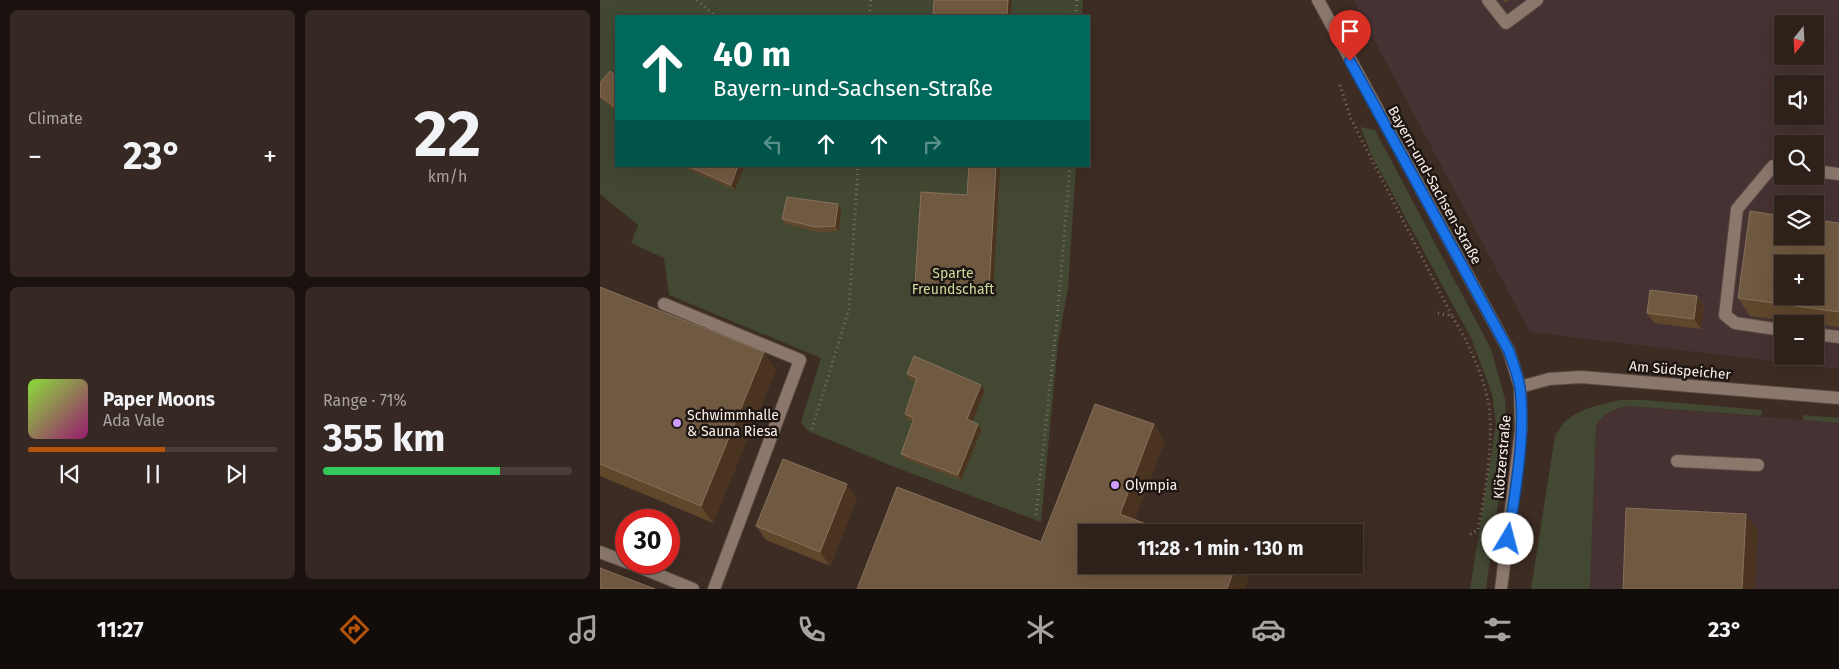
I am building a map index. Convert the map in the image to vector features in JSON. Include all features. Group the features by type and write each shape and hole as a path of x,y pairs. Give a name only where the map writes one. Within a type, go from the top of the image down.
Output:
{"street":[{"name":"Bayern-und-Sachsen-Straße","path":"1318,0 1509,351 1520,387"},
{"path":"1488,0 1506,23 1537,0"},
{"path":"1774,166 1736,209 1725,316 1735,323 1774,329"},
{"path":"1824,172 1839,174"},
{"path":"664,304 800,360 714,589"},
{"path":"1824,335 1839,337"},
{"name":"Am Südspeicher","path":"1520,387 1549,379 1581,377 1839,398"},
{"name":"Klötzerstraße","path":"1501,589 1521,430 1520,387"},
{"path":"1676,461 1758,465"},
{"path":"600,552 615,558"},
{"path":"656,574 693,589"}],"path":[{"path":"697,0 714,15"},
{"path":"869,15 871,0"},
{"path":"1076,15 1077,0"},
{"path":"1338,77 1351,119 1452,316 1466,337 1488,397 1490,444 1482,509 1478,530 1469,535"},
{"path":"812,429 849,309 858,167"},
{"path":"1036,514 1057,321 1070,167"},
{"path":"1438,313 1452,316"}],"shaded area":[{"path":"1353,0 1839,0 1839,369 1806,365 1824,365 1824,315 1774,315 1774,361 1530,332"},
{"path":"1628,406 1839,423 1839,589 1590,589 1596,426 1601,417 1610,411"}],"green space":[{"name":"Sparte Freundschaft","path":"600,0 1083,0 1082,15 615,15 615,167 1076,167 1068,288 1058,343 1041,522 897,468 808,431 801,422 821,358 669,295 664,258 631,243 638,225 600,194"},
{"path":"1360,127 1375,130 1491,349 1505,399 1505,453 1486,589 1470,589 1496,424 1492,394 1471,338 1373,158"},
{"path":"1620,400 1644,400 1762,410 1761,416 1628,406 1614,410 1602,418 1596,426 1590,589 1531,589 1555,436 1565,421 1579,412"},
{"path":"1803,415 1839,418 1839,423 1803,420"}],"building":[{"path":"934,0 1008,0 1007,15 933,15"},
{"path":"610,71 615,75 615,107 600,96 600,83"},
{"path":"690,167 738,167 731,185"},
{"path":"969,167 996,167 989,289 915,285 921,192 967,195"},
{"path":"787,197 838,204 835,226 815,227 782,219"},
{"path":"1750,211 1774,215 1774,245 1824,245 1824,221 1839,223 1839,312 1788,305 1824,305 1824,255 1774,255 1774,303 1738,298"},
{"name":"Schwimmhalle & Sauna Riesa","path":"600,287 764,352 701,506 600,464"},
{"path":"1650,290 1697,296 1694,319 1647,313"},
{"path":"914,356 981,385 967,419 978,424 958,475 901,454 914,418 905,414 917,378 907,374"},
{"path":"1095,404 1154,424 1120,514 1146,524 1078,524 1078,574 1233,574 1227,589 857,589 897,487 1041,542"},
{"path":"783,459 847,484 820,552 756,526"},
{"path":"1626,508 1746,514 1742,589 1623,589"},
{"path":"600,568 655,589 600,589"}],"place":[{"name":"Schwimmhalle & Sauna Riesa","path":"677,423"},
{"name":"Olympia","path":"1115,485"}],"route":[{"path":"1350,61 1509,351 1514,366 1520,387 1521,430 1508,539"}]}
